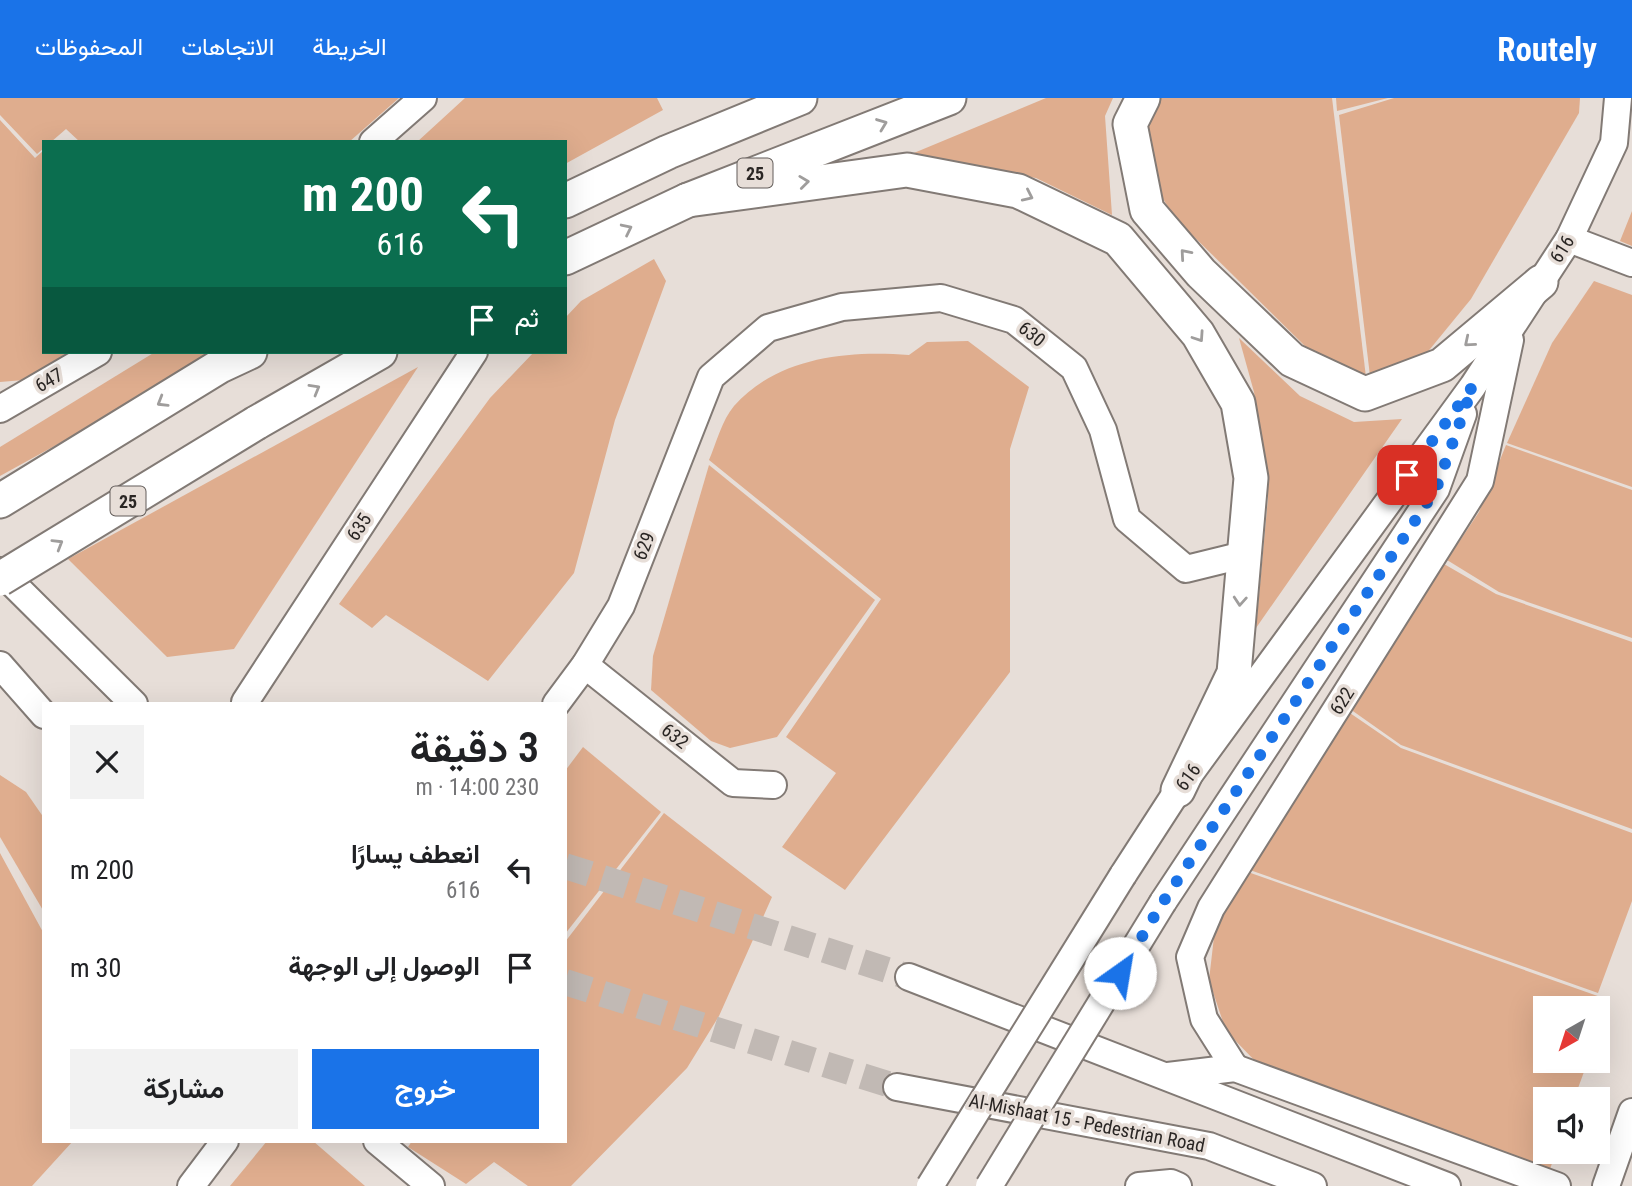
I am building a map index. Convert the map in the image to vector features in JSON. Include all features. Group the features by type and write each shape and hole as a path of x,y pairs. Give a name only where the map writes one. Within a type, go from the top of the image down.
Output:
{"main road":[{"path":"668,152 737,98"},
{"path":"567,200 668,152 800,98"},
{"name":"25","path":"567,257 688,200 949,98"},
{"path":"1143,98 1130,124 1147,210 1201,273 1292,360 1365,394 1442,365 1541,282"},
{"path":"688,200 907,170 1018,191 1118,239 1198,334 1238,402 1251,478 1234,673 1178,790"},
{"path":"0,501 220,366 246,354"},
{"name":"25","path":"0,579 256,423 377,354"}],"street":[{"path":"375,140 423,98"},
{"name":"616","path":"930,1186 1178,790 1473,386 1569,239 1614,143 1618,98"},
{"path":"1569,239 1632,263"},
{"name":"630","path":"711,377 768,328 842,307 941,298 1014,320 1074,368 1103,430 1127,519 1186,569 1243,555"},
{"name":"622","path":"1235,1068 1203,1019 1190,957 1211,908 1480,481 1514,324"},
{"name":"647","path":"0,409 95,354"},
{"name":"635","path":"245,702 473,354"},
{"name":"629","path":"557,702 585,665 621,606 711,377"},
{"name":"616","path":"989,1186 1163,902 1436,489 1473,386"},
{"path":"0,570 132,702"},
{"path":"0,665 42,713"},
{"name":"632","path":"585,665 733,783 773,785"},
{"path":"909,977 1447,1186"},
{"path":"1163,1076 1235,1068 1558,1186"},
{"name":"Al-Mishaat 15 - Pedestrian Road","path":"897,1087 1209,1146 1313,1186"},
{"path":"1606,1186 1632,1112"},
{"path":"191,1186 223,1143"},
{"path":"379,1143 431,1186"},
{"path":"1139,1186 1171,1183 1178,1186"}],"shaded area":[{"path":"0,98 399,98 351,140 78,140 66,129 53,140 42,140 42,150 37,154 0,115"},
{"path":"465,98 657,98 663,110 567,163 567,140 419,140"},
{"path":"1046,98 1113,98 1105,116 1112,215 1036,178 909,155"},
{"path":"1159,98 1332,98 1366,377 1313,354 1175,218 1146,172 1149,118"},
{"path":"1336,98 1388,98 1337,111"},
{"path":"1394,98 1580,98 1579,113 1471,299 1417,365 1370,376 1339,115"},
{"path":"0,120 35,158 42,152 42,354 65,354 24,380 0,382"},
{"path":"1632,211 1632,246 1620,241"},
{"path":"654,259 666,281 615,420 574,573 488,681 386,615 372,628 339,604 490,398 532,354 567,354 567,316 581,301"},
{"path":"1594,281 1632,295 1632,487 1507,443 1552,343"},
{"path":"1239,338 1300,396 1354,422 1402,419 1256,628 1268,498 1254,392"},
{"path":"968,341 1029,387 1010,449 1010,672 845,890 782,847 836,773 786,737 881,599 709,460 734,406 751,390 792,367 838,356 909,355 927,342"},
{"path":"152,354 221,354 0,476 0,447"},
{"path":"418,367 234,649 167,657 68,559"},
{"path":"1506,445 1632,490 1632,638 1499,592 1447,560 1479,512"},
{"path":"709,465 875,600 777,737 730,748 711,741 651,690 653,656"},
{"path":"1444,564 1496,594 1632,642 1632,829 1401,745 1350,709"},
{"path":"1347,711 1401,748 1632,833 1632,901 1598,993 1247,869"},
{"path":"583,747 661,812 567,931 567,768"},
{"path":"0,775 26,792 42,815 42,909 0,837"},
{"path":"664,813 772,897 719,1016 687,1068 571,1186 528,1186 494,1162 466,1184 408,1147 411,1143 567,1143 567,939"},
{"path":"0,853 42,930 42,1143 71,1143 32,1186 0,1186"},
{"path":"1245,871 1598,996 1533,996 1533,1073 1584,1073 1578,1087 1533,1087 1533,1163 1258,1064 1226,1031 1209,980 1217,911"},
{"path":"265,1143 315,1143 365,1186 230,1186"},
{"path":"1536,1164 1552,1164 1550,1169"}],"tunnel":[{"path":"567,867 909,977"},
{"path":"567,983 897,1087"}],"route":[{"path":"1120,973 1163,902 1436,489 1473,386 1407,475"}]}
